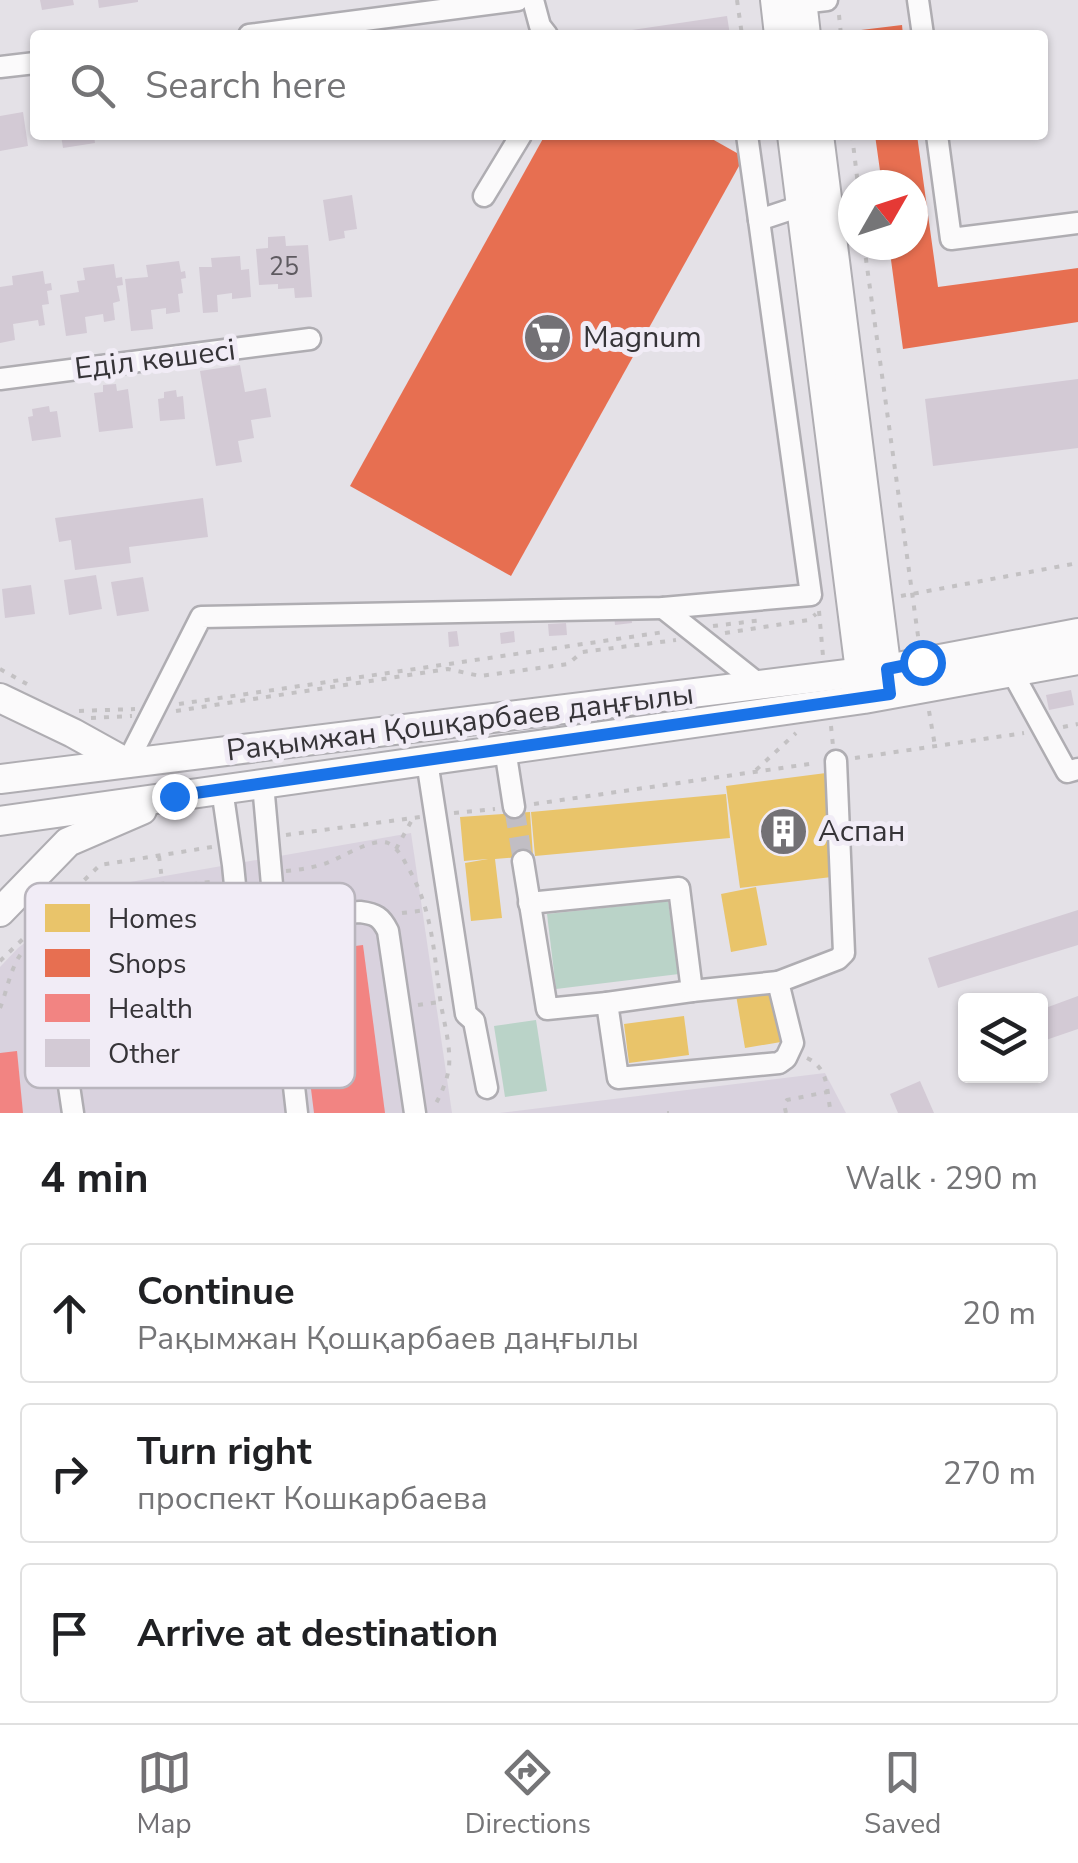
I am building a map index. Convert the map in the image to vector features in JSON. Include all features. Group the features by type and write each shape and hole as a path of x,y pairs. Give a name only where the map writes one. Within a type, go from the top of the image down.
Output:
{"main road":[{"path":"782,30 796,2"},
{"path":"796,2 804,30"},
{"path":"793,140 876,684"},
{"path":"820,140 876,684"},
{"path":"1036,641 1078,618"},
{"name":"Рақымжан Қошқарбаев даңғылы","path":"0,779 760,685 876,684 924,675 1036,641 1078,633"},
{"name":"Рақымжан Қошқарбаев даңғылы","path":"924,675 1012,672 1078,660"},
{"path":"0,821 828,704 876,684"},
{"path":"0,698 127,764"},
{"path":"28,883 68,842 174,796"},
{"path":"0,912 25,886"}],"street":[{"path":"287,30 518,0"},
{"path":"532,0 543,30"},
{"path":"918,0 922,30"},
{"path":"0,68 30,64"},
{"path":"484,196 518,140"},
{"path":"938,140 951,239 1078,223"},
{"path":"127,764 201,616 663,608 811,595 748,141"},
{"path":"758,220 801,206"},
{"name":"Еділ көшесі","path":"0,380 310,339"},
{"path":"663,608 760,685"},
{"path":"1012,672 1067,772 1078,770"},
{"path":"506,750 514,807"},
{"path":"427,760 466,1014 474,1021 487,1088"},
{"path":"522,860 546,1010 778,982 838,959 844,953 836,761"},
{"path":"263,784 272,883"},
{"path":"222,789 235,883"},
{"path":"529,903 679,888 692,991"},
{"path":"355,912 373,913 382,918 388,931 415,1113"},
{"path":"607,1003 618,1078 779,1063 793,1043 778,982"},
{"path":"69,1088 73,1113"},
{"path":"293,1088 296,1113"}],"path":[{"path":"737,0 741,30"},
{"path":"838,0 841,30"},
{"path":"853,140 856,170"},
{"path":"866,260 911,594 936,746"},
{"path":"894,598 1078,563"},
{"path":"69,706 78,711 154,711 694,633 808,620 818,613 694,633 582,652 568,664 480,676 448,670 105,718 75,715"},
{"path":"0,670 30,686"},
{"path":"828,704 836,761"},
{"path":"754,772 828,704"},
{"path":"396,850 412,818"},
{"path":"159,856 162,883"},
{"path":"211,883 222,881"},
{"path":"402,913 427,910"},
{"path":"0,1008 12,968 25,950"},
{"path":"414,1006 441,1002"},
{"path":"790,1050 826,1072 831,1113"},
{"path":"786,1113 787,1100 827,1092"}],"shaded area":[{"path":"411,833 452,1113 0,1113 0,967 25,943 25,1088 355,1088 355,883 125,883"},
{"path":"825,1073 846,1113 499,1113"}],"green space":[{"path":"668,901 679,974 556,989 547,914"},
{"path":"536,1020 547,1091 505,1097 494,1026"}],"building: Homes":[{"name":"Аспан","path":"826,773 840,876 740,888 726,786"},
{"path":"726,794 730,838 535,856 531,812"},
{"path":"530,812 533,856 495,859 502,918 471,921 465,863 488,859 464,861 460,817"},
{"path":"756,887 767,945 731,952 721,894"},
{"path":"771,983 781,1042 745,1048 735,989"},
{"path":"684,1016 689,1055 629,1063 624,1024"}],"building: Shops":[{"path":"902,25 902,30 861,30"},
{"path":"542,140 714,140 744,157 511,576 350,486"},
{"path":"876,140 918,140 922,170 880,170"},
{"path":"928,215 938,287 1078,268 1078,322 903,349 891,260 928,260"}],"building: Health":[{"path":"363,945 385,1113 314,1113 311,1088 355,1088 355,946"},
{"path":"17,1051 23,1113 0,1113 0,1053"}],"building: Other":[{"path":"40,0 73,0 74,5 42,10"},
{"path":"98,0 138,0 138,2 99,8"},
{"path":"727,16 729,30 632,30"},
{"path":"23,112 28,146 0,151 0,116"},
{"path":"62,140 95,140 95,143 63,148"},
{"path":"352,195 357,229 344,231 345,238 329,241 323,200"},
{"path":"285,236 286,246 308,245 312,297 295,298 294,288 278,289 278,284 259,285 256,249 268,248 268,237"},
{"path":"240,256 241,270 249,269 251,297 232,299 232,293 217,295 218,312 203,313 199,267 212,267 211,258"},
{"path":"179,261 186,278 181,279 183,293 178,294 180,312 166,314 166,308 151,310 153,329 131,331 125,279 148,277 146,265"},
{"path":"114,264 116,278 122,277 123,285 117,286 120,301 113,303 115,320 104,322 103,314 85,317 87,333 66,336 60,295 79,292 77,281 85,280 83,268"},
{"path":"43,271 45,284 51,283 52,290 47,291 49,304 42,305 45,325 39,326 38,320 13,324 15,340 0,343 0,287 13,285 12,276"},
{"path":"240,365 245,392 266,388 271,417 251,420 254,438 238,441 242,462 216,466 200,371"},
{"path":"1078,379 1078,448 933,466 925,399"},
{"path":"116,384 117,391 128,389 133,428 99,432 94,393 103,392 103,385"},
{"path":"176,390 177,397 183,396 185,419 160,421 158,399 164,398 164,392"},
{"path":"49,406 50,412 57,411 61,437 32,441 28,417 33,416 32,409"},
{"path":"203,498 208,537 129,547 131,563 75,570 71,540 59,542 55,518"},
{"path":"96,575 102,609 69,615 64,580"},
{"path":"143,577 149,611 117,616 111,582"},
{"path":"31,585 35,614 5,618 2,589"},
{"path":"631,613 632,623 615,625 614,615"},
{"path":"566,623 567,635 549,636 548,624"},
{"path":"457,631 459,646 449,647 448,632"},
{"path":"514,631 515,642 501,644 500,633"},
{"path":"1071,690 1074,705 1049,710 1046,695"},
{"path":"1078,910 1078,945 938,988 928,958"},
{"path":"1078,996 1078,1029 1048,1039 1048,1007"},
{"path":"920,1081 934,1113 898,1113 890,1094"}],"tunnel":[{"path":"514,807 523,861"}],"place":[{"name":"Magnum","path":"548,337"},
{"name":"Аспан","path":"783,831"}],"route":[{"path":"174,796 890,694 887,669 922,662"}]}
